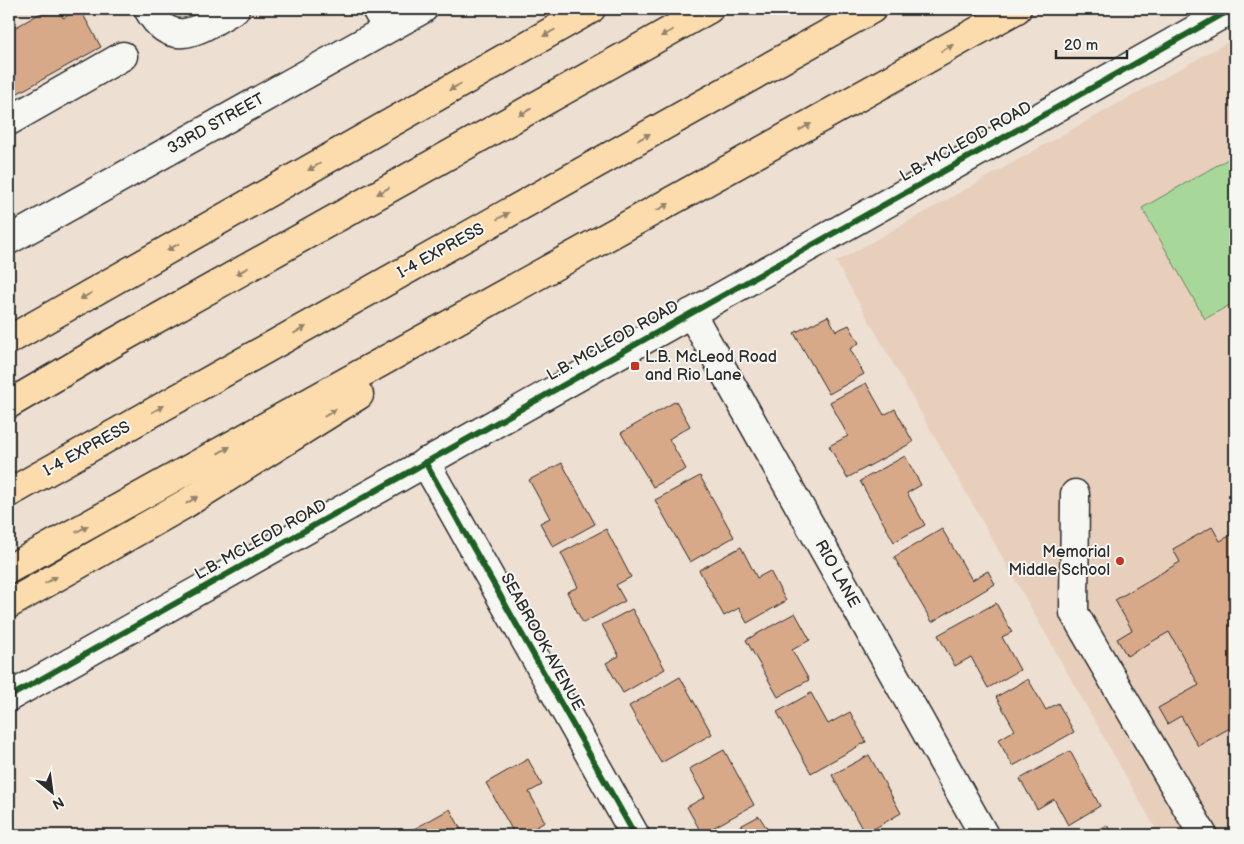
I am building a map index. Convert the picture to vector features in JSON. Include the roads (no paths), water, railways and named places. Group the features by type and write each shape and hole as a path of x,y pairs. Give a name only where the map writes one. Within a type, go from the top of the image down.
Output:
{"highway":[{"path":"9,340 591,9"},
{"path":"9,404 115,342 709,9"},
{"name":"I-4 EXPRESS","path":"9,493 872,9"},
{"path":"9,569 621,231 1017,9"},
{"path":"9,604 185,504 621,231"}],"street":[{"path":"149,10 163,29 175,34 191,33 235,9"},
{"name":"33RD STREET","path":"9,240 382,19 423,9"},
{"name":"L.B. MCLEOD ROAD","path":"9,697 1232,9"},
{"path":"9,121 123,56"},
{"name":"RIO LANE","path":"691,313 984,835"},
{"name":"SEABROOK AVENUE","path":"425,462 635,835"},
{"path":"1075,494 1074,613 1203,835"}],"place":[{"name":"L.B. McLeod Road and Rio Lane","path":"635,366"},
{"name":"Memorial Middle School","path":"1120,561"}]}
